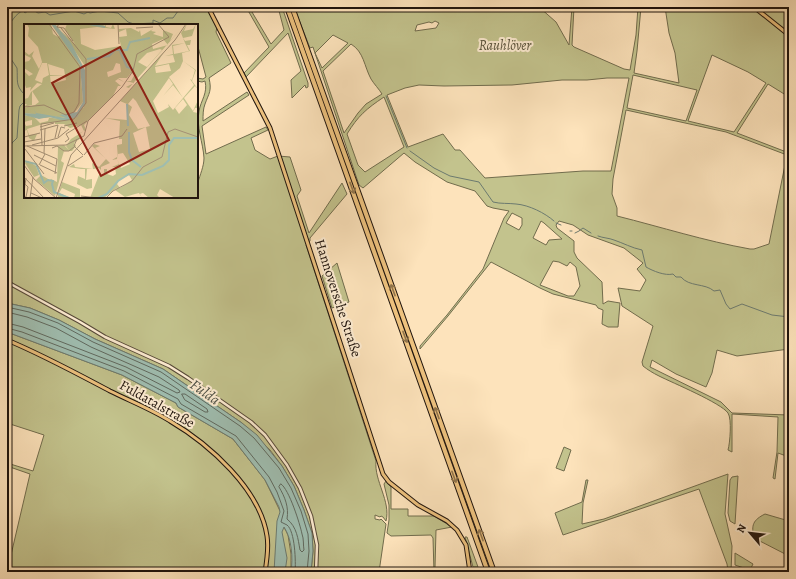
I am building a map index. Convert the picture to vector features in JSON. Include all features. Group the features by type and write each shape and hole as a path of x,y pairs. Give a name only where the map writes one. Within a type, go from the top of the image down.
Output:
{"highway":[{"path":"287,7 488,572"},
{"path":"292,7 494,572"}],"main road":[{"name":"Hannoversche Straße","path":"208,7 270,128 383,474 389,482 418,505 447,521 457,530 466,545 470,572"},
{"path":"754,7 789,35"},
{"name":"Fuldatalstraße","path":"7,340 71,370 171,421 193,436 214,454 238,477 252,496 262,518 268,544 265,572"}],"street":[{"path":"7,282 105,337 168,366 188,378 251,422 265,435 287,465 300,488 311,516 317,545 316,572"}],"green space":[{"path":"7,7 206,7 217,27 216,32 231,63 209,78 210,89 204,108 203,121 247,92 249,95 202,126 206,154 266,127 268,130 251,138 255,150 270,159 278,156 290,157 301,190 297,196 309,233 342,183 347,194 310,238 310,241 306,245 376,461 377,476 385,498 387,514 386,521 383,517 375,515 375,519 381,519 386,524 379,572 311,572 313,551 312,533 294,486 270,450 242,423 163,369 30,308 7,303"},
{"path":"246,7 249,7 271,44 284,30 278,7 282,7 308,83 308,87 306,88 305,85 292,98 291,80 301,71 288,33 246,77 244,73 269,47"},
{"name":"Rauhlöver","path":"294,7 539,7 556,22 569,45 572,7 574,7 572,45 624,69 630,70 636,35 638,7 641,7 634,73 679,83 675,53 669,33 665,7 789,7 789,97 768,84 737,133 789,153 789,349 737,356 717,350 712,373 706,387 676,374 652,360 650,367 721,402 732,413 789,415 789,457 778,453 775,479 773,478 777,452 778,417 732,414 732,452 728,450 730,425 728,413 724,409 707,399 657,375 643,366 642,362 653,326 622,306 618,288 640,291 646,280 637,269 643,263 624,248 588,235 573,225 559,221 556,225 557,228 574,241 574,252 577,258 602,282 603,304 608,301 620,303 618,327 608,327 602,324 603,310 598,308 596,305 553,294 491,262 420,349 420,346 447,315 483,269 504,218 509,211 487,206 475,191 447,182 415,162 404,153 363,188 359,185 315,53 313,47 310,48","holes":["435,21 439,23 436,28 415,31 417,25 429,22 432,23","333,35 348,43 322,68 315,53","351,44 359,51 371,79 382,94 366,104 344,133 323,71","712,55 748,72 766,83 734,132 688,121","633,75 697,90 686,121 627,108","629,78 611,171 583,171 485,178 460,150 455,150 443,134 408,147 387,95 405,88 419,85 512,85 562,80","384,97 404,147 365,172 358,165 347,134 355,122 367,109","626,110 726,132 787,155 769,244 754,249 716,242 617,216 617,208 612,194 613,179","512,213 522,218 522,225 519,230 506,223","541,221 562,239 549,240 546,245 533,238","553,261 567,266 570,262 576,267 580,286 574,296 568,296 540,285"]},
{"path":"337,263 349,302 332,308 322,276"},
{"path":"7,332 122,375 176,403 178,407 233,439 265,480 281,513 284,527 288,535 291,554 291,572 7,572 30,474 7,466 7,463 33,471 44,435 7,423"},
{"path":"564,447 571,450 564,471 556,468"},
{"path":"728,474 725,514 732,546 731,572 726,572 728,571 727,564 699,489 563,535 555,513 582,502 586,480 588,480 583,503 582,524 604,519"},
{"path":"738,476 735,524 730,521 728,513 730,480 732,477"},
{"path":"386,481 391,487 391,509 408,509 408,516 434,516 452,527 436,530 436,569 466,568 466,572 434,572 433,538 431,535 391,536 387,533 389,505 384,484"},
{"path":"765,514 789,521 789,556 754,538 754,523 758,518"},
{"path":"465,537 467,537 478,567 473,567"},
{"path":"735,553 753,564 750,570 735,565"}],"water":[{"path":"7,303 30,308 59,320 95,339 163,369 242,423 257,435 282,466 294,486 304,510 312,533 313,551 311,572 291,572 291,549 289,537 284,527 282,532 287,558 285,572 274,572 277,521 280,512 279,507 265,480 233,439 178,407 176,403 122,375 7,332"}],"waterway":[{"path":"7,40 11,38 7,29 14,18 23,11 25,7"},
{"path":"23,11 25,13 31,9 38,13 45,12 50,15 74,11 84,14 88,12 100,11 118,13 128,22 134,24 153,23 153,20 160,23 167,18 173,18 181,7"},
{"path":"7,47 11,59 17,68 19,88 24,94 24,102 20,106 19,110 17,138 12,143 7,156"},
{"path":"386,96 407,148"},
{"path":"410,151 434,168 450,176 479,182 493,202 526,206 541,212 554,221"},
{"path":"556,223 561,225"},
{"path":"575,233 583,228 591,233"},
{"path":"598,236 612,239 642,250 646,267 652,270 663,274 673,274 676,277 681,277 688,282 714,291 720,290 726,304 730,309 742,304 772,315 789,317"}],"water label":[{"name":"Fulda","path":"205,392"}]}
